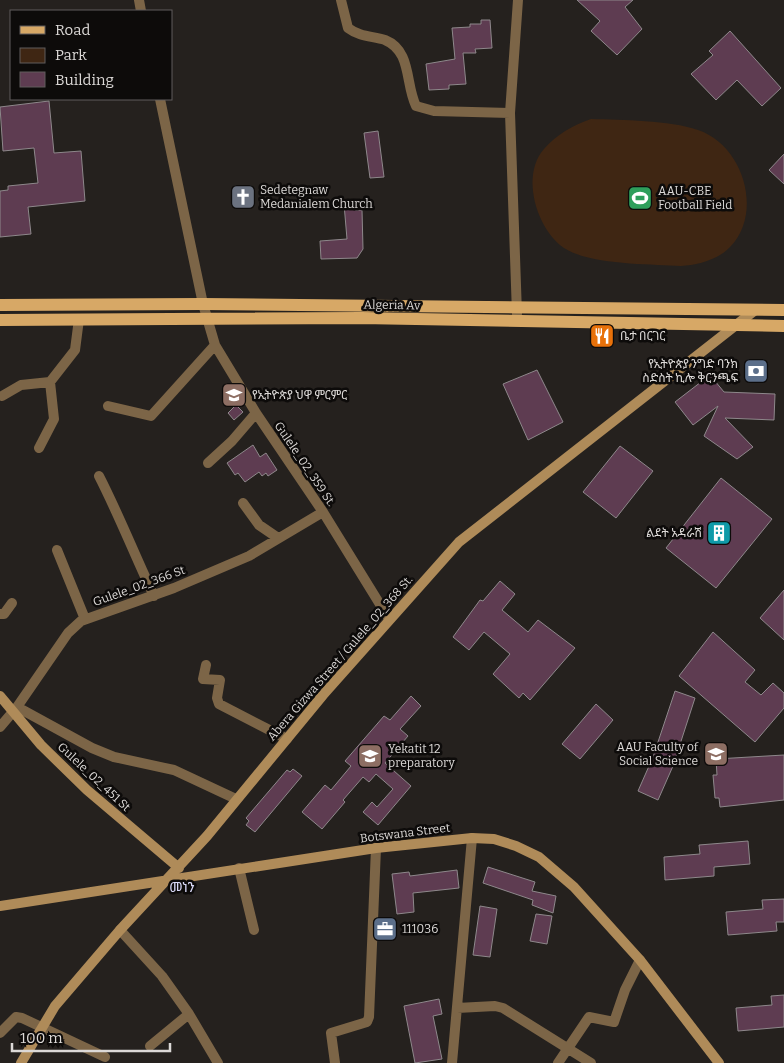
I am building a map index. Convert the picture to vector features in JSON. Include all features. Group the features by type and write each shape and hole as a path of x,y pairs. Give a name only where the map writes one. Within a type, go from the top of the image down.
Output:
{"main road":[{"name":"Algeria Av","path":"0,305 203,304 311,307 516,306 784,310"},
{"name":"Abera Gizwa Street / Gulele_02_368 St.","path":"21,1063 40,1028 55,1006 120,930 179,868 389,619 470,532 568,459 754,311"},
{"name":"Algeria Av","path":"0,320 207,321 362,318 784,326"},
{"name":"Gulele_02_451 St","path":"0,696 15,709 41,745 86,790 179,868"},
{"name":"Botswana Street","path":"0,906 376,848 472,838 494,839 516,846 539,858 574,888 640,960 719,1063"}],"street":[{"path":"341,0 348,28 363,36 385,40 396,46 402,54 412,98 416,106 434,111 510,113"},
{"path":"517,320 510,113 518,0"},
{"name":"Gulele_02_359 St.","path":"160,100 203,304 215,345 256,413 323,512 389,619"},
{"path":"39,448 54,419 50,382 75,350 79,319"},
{"path":"108,406 151,416 215,345"},
{"path":"2,396 21,385 50,382"},
{"path":"208,463 232,441 256,413"},
{"path":"99,476 119,514 135,556 154,596"},
{"path":"243,503 259,525 278,538"},
{"name":"Gulele_02_366 St","path":"0,727 15,709 68,633 85,619 154,596 249,556 323,512"},
{"path":"57,550 85,619"},
{"path":"0,614 4,614 12,604"},
{"path":"206,666 203,679 220,680 217,698 219,704 287,739"},
{"path":"15,709 99,751 114,757 174,770 236,799"},
{"path":"452,1063 472,838"},
{"path":"335,1063 331,1033 367,1022 369,1017 376,848"},
{"path":"239,868 254,930"},
{"path":"120,930 162,976 189,1014 218,1063"},
{"path":"558,1063 589,1017 614,1022 625,990 640,960"},
{"path":"458,1008 495,1006 503,1008 569,1047 591,1063"},
{"path":"150,1046 189,1014"},
{"path":"0,1032 16,1017 105,1056"}],"green space":[{"name":"AAU-CBE Football Field","path":"591,119 673,124 698,130 714,138 727,150 737,164 744,181 747,199 746,216 740,233 730,247 725,252 707,261 681,266 621,263 589,258 575,254 554,240 539,216 535,202 533,173 537,160 549,144 571,127"}],"building":[{"path":"577,0 633,0 625,7 642,29 617,55 591,31 600,21"},
{"path":"481,20 490,20 492,48 475,49 476,53 463,53 466,84 449,85 449,89 429,90 426,64 455,59 452,28 470,27 470,24 481,24"},
{"path":"730,31 781,88 762,106 737,80 716,100 691,74 713,55 709,51"},
{"path":"49,101 54,153 81,151 85,201 28,207 31,234 0,237 0,191 8,190 8,186 38,183 34,148 3,151 0,107"},
{"path":"378,131 384,177 370,178 364,133"},
{"path":"784,154 784,184 769,170"},
{"path":"354,203 355,210 362,210 363,249 357,258 321,259 320,241 347,239 344,204"},
{"path":"537,370 563,422 528,440 503,384"},
{"path":"710,375 724,392 775,394 774,420 725,418 753,447 737,459 704,436 718,406 693,425 675,402"},
{"path":"236,405 243,412 234,420 228,413"},
{"path":"253,445 260,457 266,453 277,470 268,476 266,473 262,476 259,472 245,482 238,473 235,475 227,463"},
{"path":"620,446 653,471 616,518 583,492"},
{"name":"ልደት አዳራሽ","path":"721,478 772,519 716,588 666,548"},
{"path":"500,581 515,594 502,610 528,632 538,620 575,648 530,700 523,693 519,698 493,674 510,654 484,632 469,650 453,637 480,600 483,601"},
{"path":"784,590 784,640 760,618"},
{"path":"713,632 755,670 745,682 761,695 773,683 784,693 784,708 755,742 679,676"},
{"path":"675,691 695,698 673,766 658,800 638,791 653,757"},
{"path":"411,696 421,706 400,729 408,736 385,763 411,786 378,825 363,812 372,802 377,807 393,789 376,774 369,782 363,777 322,829 302,812 325,785 331,790 351,766 345,761 384,716 390,720"},
{"path":"596,704 613,720 580,759 562,744"},
{"path":"784,755 784,800 720,807 719,798 715,798 713,775 717,775 716,759"},
{"path":"293,769 302,776 255,832 246,825 249,821 246,818 287,770 290,772"},
{"path":"748,841 750,864 714,867 714,876 665,880 664,857 700,854 699,845"},
{"path":"488,867 535,882 532,891 556,896 553,913 532,905 533,900 483,883"},
{"path":"457,870 459,888 413,893 414,912 397,914 392,874 409,872 410,876"},
{"path":"784,899 784,922 776,922 777,931 728,935 726,912 763,909 762,900"},
{"path":"480,906 497,909 490,957 473,955"},
{"path":"536,914 552,916 547,944 530,941"},
{"path":"784,995 784,1027 738,1031 736,1008 772,1005 771,996"},
{"path":"439,999 442,1014 433,1016 442,1059 415,1063 404,1006"}],"place":[{"name":"Sedetegnaw Medanialem Church","path":"243,197"},
{"name":"AAU-CBE Football Field","path":"640,198"},
{"name":"ቤታ በርገር","path":"602,336"},
{"name":"የኢትዮጵያ ንግድ ባንክ ስድስት ኪሎ ቅርንጫፍ","path":"756,371"},
{"name":"የኢትዮጵያ ህዋ ምርምር","path":"234,395"},
{"name":"ልደት አዳራሽ","path":"719,533"},
{"name":"AAU Faculty of Social Science","path":"716,754"},
{"name":"Yekatit 12 preparatory","path":"370,756"},
{"name":"111036","path":"385,929"}],"district":[{"name":"መነን","path":"182,887"}]}
